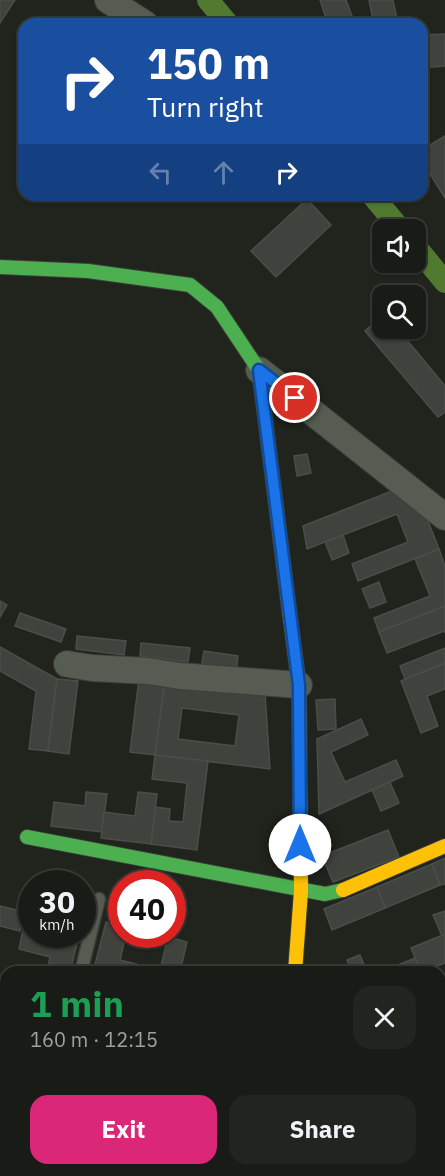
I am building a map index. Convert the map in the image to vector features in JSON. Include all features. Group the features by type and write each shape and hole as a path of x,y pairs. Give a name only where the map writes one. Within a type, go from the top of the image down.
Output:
{"street":[{"path":"108,0 136,18"},
{"path":"0,267 88,271 190,285 217,307 259,370 444,518"},
{"path":"259,370 299,685 301,891 295,966"},
{"path":"67,664 299,685"},
{"path":"27,837 325,894 334,893 445,846"}],"lane":[{"path":"82,966 99,899"}],"building":[{"path":"0,0 15,0 0,23"},
{"path":"320,0 346,0 353,18 326,18"},
{"path":"369,0 393,0 397,18 373,18"},
{"path":"445,34 445,66 428,67 428,35"},
{"path":"445,136 445,198 428,171 428,146"},
{"path":"305,201 309,201 331,225 276,277 251,251"},
{"path":"372,325 372,339 406,339 445,386 445,412 438,417 365,331"},
{"path":"307,454 311,473 297,476 294,456"},
{"path":"399,488 421,503 439,549 358,581 352,564 408,542 397,514 307,549 303,526"},
{"path":"343,535 349,553 332,560 325,542"},
{"path":"439,549 445,566 445,606 379,632 374,618 430,596 415,559"},
{"path":"379,582 386,602 370,608 362,589"},
{"path":"0,601 7,605 0,617"},
{"path":"445,606 445,633 444,631 387,653 379,632"},
{"path":"20,613 66,629 61,642 15,626"},
{"path":"77,636 126,641 124,655 76,649"},
{"path":"141,643 190,648 188,662 140,656"},
{"path":"0,647 57,679 48,751 29,749 36,691 0,671"},
{"path":"445,648 445,663 405,679 400,666"},
{"path":"204,651 238,656 236,673 201,668"},
{"path":"445,663 445,689 427,696 438,726 421,733 401,681"},
{"path":"139,678 165,681 155,755 130,752"},
{"path":"57,679 78,681 69,754 48,751"},
{"path":"165,681 265,693 270,769 155,755","holes":["182,708 239,715 235,746 178,739"]},
{"path":"335,699 336,729 318,730 316,700"},
{"path":"361,719 368,735 331,752 345,782 396,760 403,776 319,814 317,739"},
{"path":"155,755 208,761 197,850 151,844 155,807 170,809 169,821 183,822 187,783 152,779"},
{"path":"390,782 399,803 381,811 372,790"},
{"path":"86,792 107,794 102,832 51,826 54,802 85,806"},
{"path":"138,792 157,794 151,844 101,838 104,812 135,816"},
{"path":"388,830 399,857 333,882 322,856"},
{"path":"445,858 445,884 440,885 432,864"},
{"path":"432,864 440,885 385,908 377,887"},
{"path":"377,887 385,908 332,930 324,909"},
{"path":"0,906 18,910 18,930 0,926"},
{"path":"445,911 445,934 442,936 433,915"},
{"path":"106,922 108,922 108,948 123,948 120,960 144,966 95,966"},
{"path":"445,934 445,963 437,966 418,966 411,948"},
{"path":"19,948 76,948 72,966 48,966 50,957"},
{"path":"165,948 186,948 181,966 161,966"},
{"path":"360,955 364,966 350,966 347,960"},
{"path":"415,958 418,966 396,966"}],"waterway":[{"path":"208,0 223,18"},
{"path":"377,201 392,219"},
{"path":"426,259 445,282"}],"traffic: fast":[{"path":"0,267 88,271 190,285 217,307 259,370 289,609"},
{"path":"27,837 325,894 343,890"}],"traffic: slow":[{"path":"289,609 299,685 301,891 295,966"},
{"path":"343,890 445,846"}],"route":[{"path":"295,398 259,370 299,685 300,845"}]}
